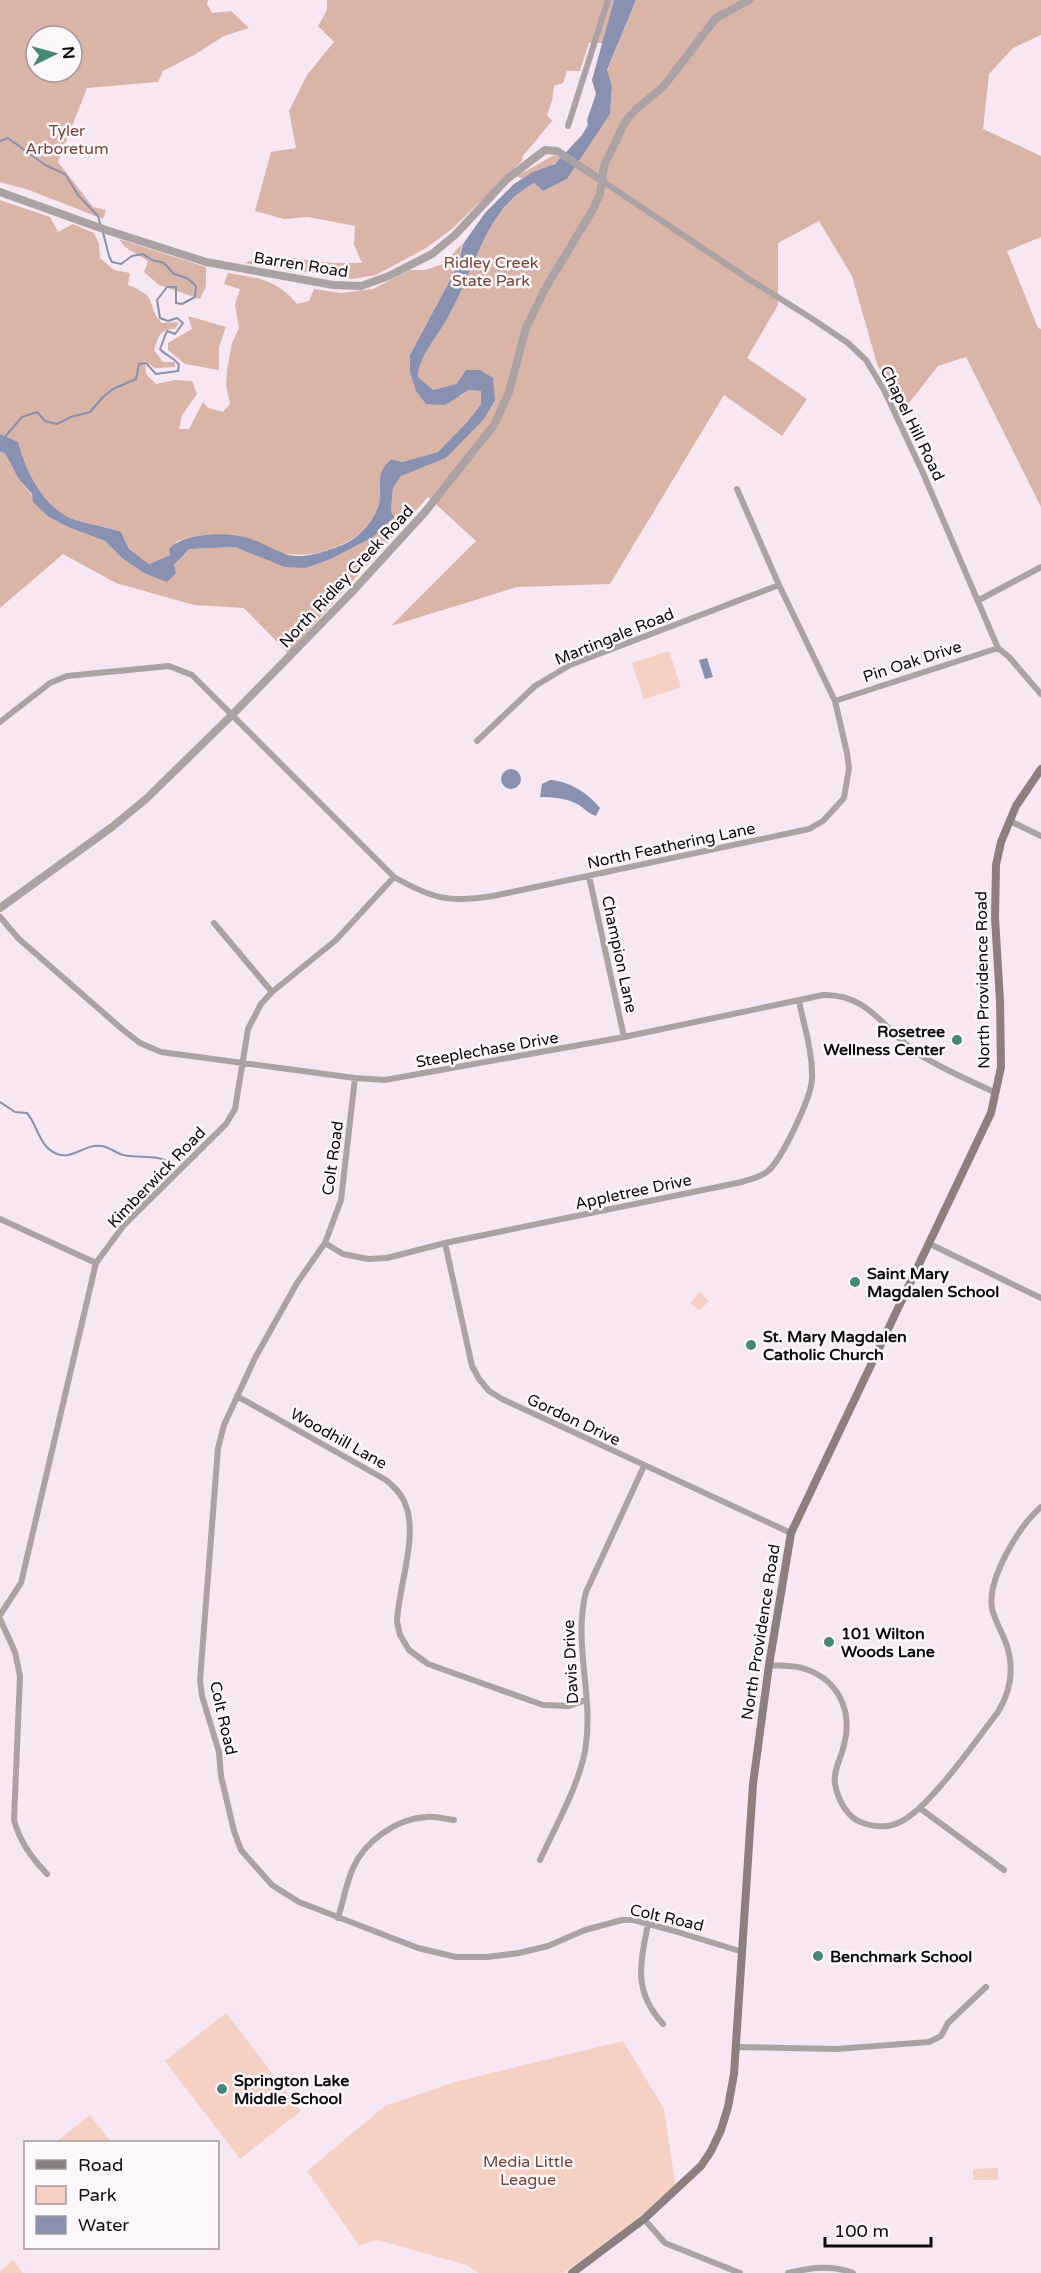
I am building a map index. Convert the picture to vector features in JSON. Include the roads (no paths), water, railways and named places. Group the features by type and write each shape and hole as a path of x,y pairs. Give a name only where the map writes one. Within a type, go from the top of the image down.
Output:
{"main road":[{"name":"North Providence Road","path":"572,2273 644,2219 700,2166 711,2151 728,2107 736,2047 753,1784 769,1665 791,1533 991,1113 1001,1067 1002,1042 995,891 996,865 1001,842 1010,821 1026,789 1041,769"}],"street":[{"path":"568,126 608,0"},
{"name":"North Ridley Creek Road","path":"0,908 112,827 146,799 352,592 425,512 494,425 509,392 526,328 545,289 592,211 600,194 601,180 609,154 625,122 636,109 663,87 716,18 749,0"},
{"name":"Barren Road","path":"0,192 106,230 206,262 333,285 361,285 389,276 432,254 455,235 507,179 538,154 549,149 560,153"},
{"name":"Chapel Hill Road","path":"560,153 811,318 848,343 867,360 884,390 923,473 998,648 1010,657 1041,694"},
{"name":"North Feathering Lane","path":"0,722 49,683 67,676 169,666 192,675 394,877 437,898 457,900 493,896 809,829 823,821 844,798 849,768 835,701 779,585 737,489"},
{"path":"979,600 1041,567"},
{"name":"Martingale Road","path":"477,741 535,686 570,665 779,585"},
{"name":"Pin Oak Drive","path":"835,701 998,648"},
{"path":"1010,821 1041,836"},
{"name":"Champion Lane","path":"589,876 624,1037"},
{"name":"Kimberwick Road","path":"0,1617 21,1583 96,1263 124,1225 226,1124 235,1109 248,1029 253,1016 272,992 336,940 394,877"},
{"name":"Steeplechase Drive","path":"0,917 19,939 140,1043 161,1052 385,1080 624,1037 823,995 838,995 863,1005 914,1050 932,1062 996,1093"},
{"path":"214,923 272,992"},
{"name":"Appletree Drive","path":"326,1243 343,1254 368,1259 387,1258 445,1243 742,1182 766,1172 782,1153 808,1098 812,1082 812,1068 799,1001"},
{"name":"Colt Road","path":"355,1078 342,1192 326,1243 297,1283 237,1396 224,1425 218,1448 200,1680 202,1696 219,1752 221,1776 234,1831 241,1850 272,1885 299,1902 418,1948 456,1957 488,1957 519,1953 548,1946 605,1923 622,1920 648,1924 743,1953"},
{"path":"0,1219 96,1263"},
{"name":"Gordon Drive","path":"445,1243 468,1354 478,1379 489,1390 502,1399 791,1533"},
{"path":"930,1244 1041,1298"},
{"name":"Woodhill Lane","path":"237,1396 386,1479 405,1501 410,1520 410,1536 397,1622 400,1635 409,1650 428,1664 543,1705 563,1706 586,1701"},
{"name":"Davis Drive","path":"540,1860 582,1761 586,1745 582,1608 594,1572 644,1466"},
{"path":"769,1665 804,1669 824,1678 837,1691 846,1709 848,1726 835,1782 839,1798 846,1812 860,1822 878,1827 898,1823 921,1809 1005,1700 1010,1683 1011,1661 1007,1645 992,1611 991,1595 994,1580 1014,1544 1034,1513 1041,1507"},
{"path":"0,1617 15,1652 20,1676 17,1701 14,1820 19,1837 32,1858 47,1874"},
{"path":"921,1809 1004,1870"},
{"path":"338,1918 353,1868 361,1854 375,1839 392,1826 410,1820 427,1816 454,1820"},
{"path":"648,1924 640,1975 643,1993 652,2013 663,2024"},
{"path":"736,2047 836,2049 929,2042 941,2036 948,2023 986,1987"},
{"path":"644,2219 665,2243 740,2273"},
{"path":"788,2273 814,2267 831,2267 853,2273"}],"water":[{"path":"614,0 636,0 607,70 612,86 610,114 567,179 543,191 534,183 514,198 501,212 482,243 458,298 421,363 418,377 433,390 456,384 466,370 480,370 493,378 495,401 483,420 446,458 401,476 393,488 391,511 394,517 373,537 331,559 306,568 285,567 235,547 189,549 174,565 176,573 167,582 144,573 123,559 105,541 49,517 33,502 32,494 18,478 5,453 0,452 0,434 18,442 35,484 57,510 70,518 121,532 129,549 149,564 170,555 169,549 176,544 204,535 244,537 296,556 326,551 358,535 371,521 377,509 381,473 386,464 391,459 402,462 438,452 481,404 481,391 469,390 445,405 426,404 416,391 410,372 410,355 458,265 463,244 485,213 514,184 533,172 555,164 582,135 588,125 587,120 596,94 592,80"},
{"path":"707,658 713,677 705,679 699,660"},
{"path":"511,769 518,772 521,779 518,786 511,789 504,786 501,779 504,772"},
{"path":"550,780 571,785 590,797 600,808 596,816 570,801 540,797 542,784"}],"waterway":[{"path":"0,141 8,138 45,165 65,174 78,195 98,216 101,227"},
{"path":"4,438 22,417 37,412 45,421 57,424 90,412 113,389 136,379 139,364 146,363 156,374 178,371 177,362 160,349 167,331 175,334 183,323 177,318 168,321 160,318 157,300 167,287 176,287 176,303 182,304 195,297 196,286 187,278 174,274 164,263 152,260 143,254 132,256 121,264 112,262 103,232"},
{"path":"0,1102 15,1112 27,1113 42,1141 57,1154 69,1155 90,1147 102,1146 123,1155 154,1157 173,1164"}],"place":[{"name":"Rosetree Wellness Center","path":"957,1040"},
{"name":"Saint Mary Magdalen School","path":"855,1282"},
{"name":"St. Mary Magdalen Catholic Church","path":"751,1345"},
{"name":"101 Wilton Woods Lane","path":"829,1642"},
{"name":"Benchmark School","path":"818,1956"},
{"name":"Springton Lake Middle School","path":"222,2089"}],"park label":[{"name":"Tyler Arboretum","path":"67,139"},
{"name":"Ridley Creek State Park","path":"491,271"},
{"name":"Media Little League","path":"528,2170"}]}
